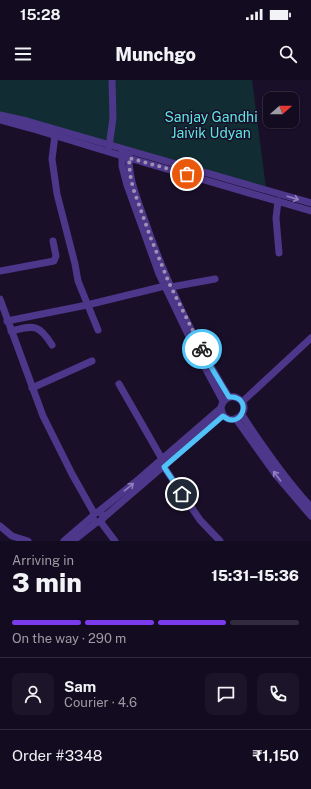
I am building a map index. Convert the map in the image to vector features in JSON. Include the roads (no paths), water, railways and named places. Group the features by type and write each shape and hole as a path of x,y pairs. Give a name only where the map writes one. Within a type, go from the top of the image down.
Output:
{"street":[{"path":"109,148 114,118 112,80"},
{"path":"0,115 27,121 122,152 311,204"},
{"path":"0,120 109,148"},
{"path":"55,135 52,159 57,194 76,264 78,281 98,330"},
{"path":"64,541 164,467 223,416 224,402 211,367 168,286 129,191 122,166 122,152"},
{"path":"129,154 130,174 133,188 168,286"},
{"path":"129,154 311,211"},
{"path":"278,201 276,218 280,253"},
{"path":"0,271 54,261 56,256 53,241"},
{"path":"7,321 168,286 215,279"},
{"path":"0,299 43,416 72,474 97,517 115,541"},
{"path":"11,331 28,327 38,328 52,345"},
{"path":"242,402 311,338"},
{"path":"32,388 92,362"},
{"path":"119,384 162,459"},
{"path":"73,541 97,517 224,402 236,397 242,402 244,408 239,417 229,419 223,416"},
{"path":"239,417 311,507"},
{"path":"239,417 276,476 311,516"},
{"path":"164,467 200,520 220,541"},
{"path":"0,526 12,536 28,541"}],"park label":[{"name":"Sanjay Gandhi Jaivik Udyan","path":"211,126"}]}
